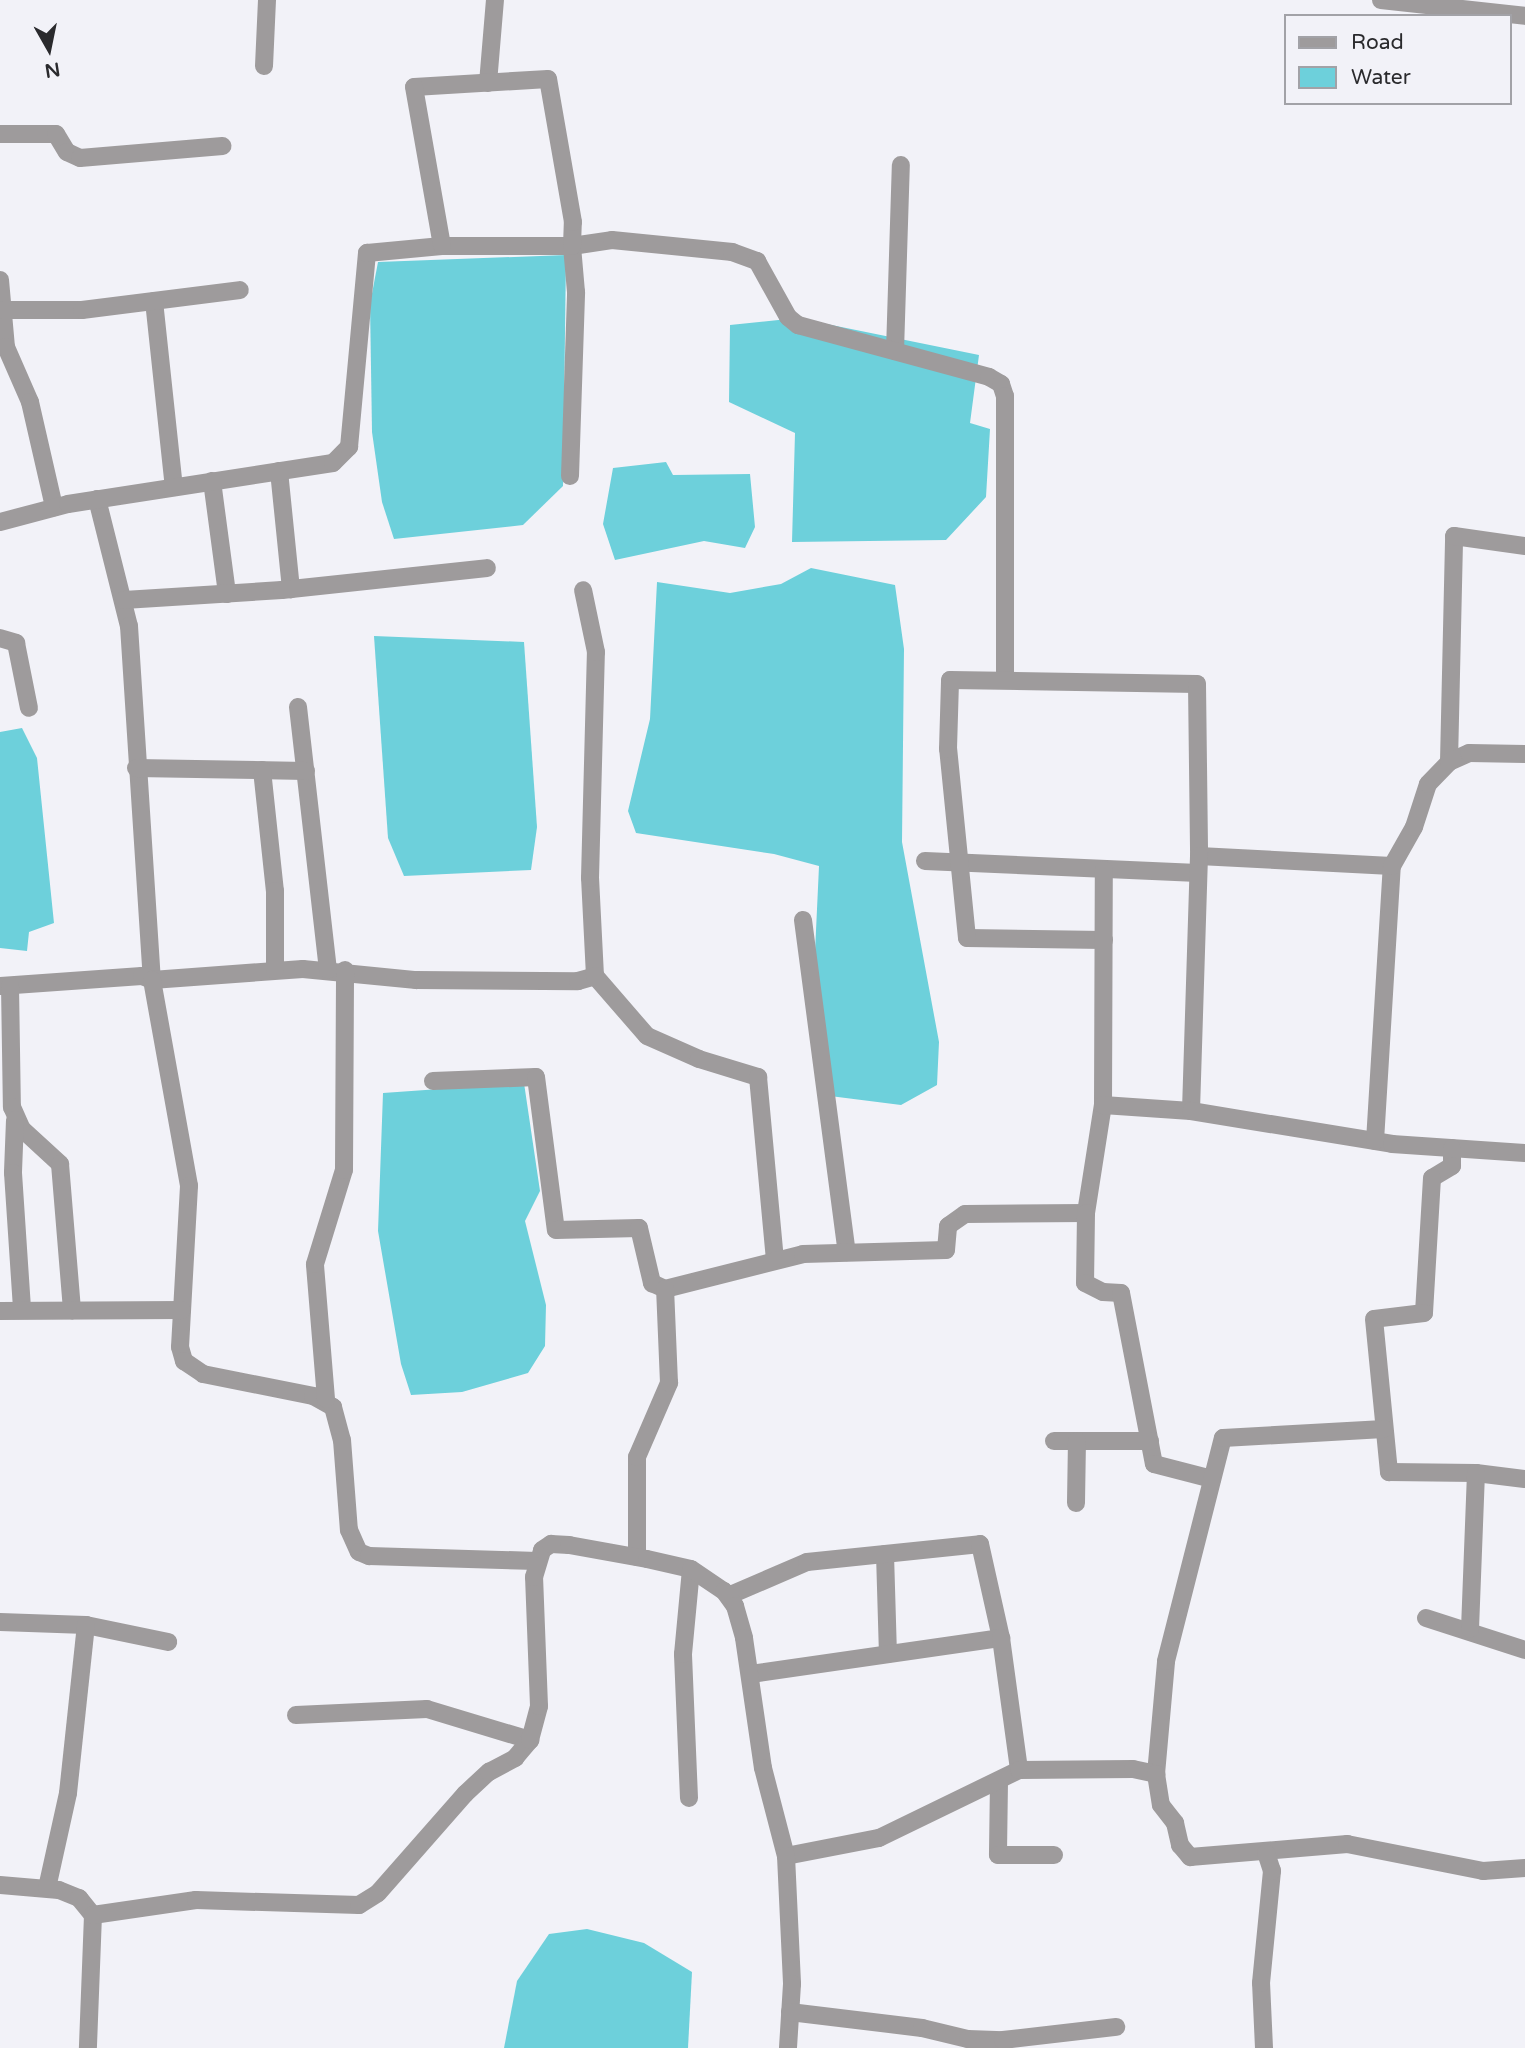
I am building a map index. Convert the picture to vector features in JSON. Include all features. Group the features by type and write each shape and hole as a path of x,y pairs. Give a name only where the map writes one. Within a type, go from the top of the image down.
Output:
{"street":[{"path":"264,66 267,0"},
{"path":"488,83 495,0"},
{"path":"1381,0 1507,14"},
{"path":"442,246 414,87 548,79 573,222 576,292 570,476"},
{"path":"0,134 56,134 67,152 80,158 222,146"},
{"path":"895,351 901,165"},
{"path":"0,522 54,507 97,499 333,463 349,447 367,253 442,246 572,246 612,240 732,252 757,261 788,317 798,325 989,377 1001,384 1005,396 1005,678"},
{"path":"0,280 8,375 30,402 54,507"},
{"path":"3,310 82,310 240,290"},
{"path":"154,302 174,487"},
{"path":"279,471 291,589"},
{"path":"212,481 227,594"},
{"path":"97,499 130,626 136,768 152,981 158,993 189,1186 180,1348 190,1368 326,1399"},
{"path":"1449,762 1454,536 1525,546"},
{"path":"124,600 291,589 487,568"},
{"path":"583,590 596,652 590,878 595,976 647,1036 699,1059 758,1077 775,1259"},
{"path":"0,638 16,643 29,708"},
{"path":"1104,940 967,938 948,749 950,680 1005,678 1196,684 1199,864 1191,1111"},
{"path":"298,707 337,970 344,1170 315,1264 326,1399 338,1416 349,1530 359,1552 369,1556 537,1561"},
{"path":"1375,1141 1392,866 1414,827 1428,784 1449,762 1469,753 1525,754"},
{"path":"136,768 306,771"},
{"path":"262,770 275,891 275,970"},
{"path":"925,861 1104,870 1199,864 1392,866"},
{"path":"1104,870 1103,1105 1086,1213 1084,1283 1103,1292 1121,1293 1154,1464 1212,1479"},
{"path":"803,920 847,1252"},
{"path":"22,1310 13,1172 15,1120 5,986 142,976 152,981 275,970 337,970 416,980 578,981 595,976"},
{"path":"433,1081 537,1077 556,1230 639,1228 652,1283 665,1289 775,1259 847,1252 946,1250 948,1226 965,1214 1086,1213"},
{"path":"1103,1105 1191,1111 1375,1141 1525,1153"},
{"path":"15,1120 60,1164 72,1311"},
{"path":"1452,1148 1452,1166 1432,1178 1424,1313 1374,1319 1389,1472 1476,1473 1525,1479"},
{"path":"637,1557 637,1457 669,1383 665,1289"},
{"path":"0,1311 182,1310"},
{"path":"1384,1429 1223,1438 1166,1661 1156,1774 1161,1805 1175,1823 1180,1845 1189,1857 1266,1853 1296,1846 1346,1844 1483,1871 1525,1868"},
{"path":"1054,1441 1150,1441"},
{"path":"1076,1503 1077,1441"},
{"path":"1470,1629 1476,1473"},
{"path":"728,1596 807,1562 980,1544 1001,1637 1019,1770"},
{"path":"93,1915 196,1900 359,1906 378,1893 465,1794 489,1772 514,1758 530,1740 539,1706 537,1561 551,1545 637,1557 691,1569 728,1596 744,1638 762,1768 786,1856 790,2012 788,2048"},
{"path":"885,1554 888,1654"},
{"path":"690,1798 683,1654 691,1569"},
{"path":"1426,1618 1470,1629 1525,1650"},
{"path":"0,1622 86,1625 168,1642"},
{"path":"47,1888 68,1793 86,1625"},
{"path":"751,1674 1001,1637"},
{"path":"296,1715 428,1709 530,1740"},
{"path":"786,1856 879,1838 1019,1770 1133,1769 1156,1774"},
{"path":"999,1781 998,1855 1054,1855"},
{"path":"1264,2048 1261,1983 1272,1871 1266,1853"},
{"path":"0,1885 47,1888 79,1898 93,1915 88,2048"},
{"path":"790,2012 922,2028 968,2039 1003,2040 1116,2027"}],"water":[{"path":"566,255 563,486 523,525 394,539 382,502 372,432 370,304 378,262"},
{"path":"797,318 979,355 970,423 990,429 986,497 946,540 792,542 795,433 729,402 730,325"},
{"path":"666,462 673,475 750,474 755,527 745,548 704,541 615,560 603,524 613,468"},
{"path":"811,568 895,585 904,649 902,842 939,1042 937,1085 901,1105 830,1096 813,995 819,866 774,854 636,833 628,811 650,719 657,582 730,593 781,584"},
{"path":"374,636 524,642 537,827 531,870 404,876 388,838"},
{"path":"22,728 37,758 54,923 29,932 27,951 0,948 0,732"},
{"path":"524,1083 540,1191 525,1221 546,1305 545,1346 528,1373 462,1392 411,1395 401,1364 378,1231 383,1093"},
{"path":"587,1929 644,1943 692,1972 688,2048 504,2048 517,1981 549,1934"}]}
